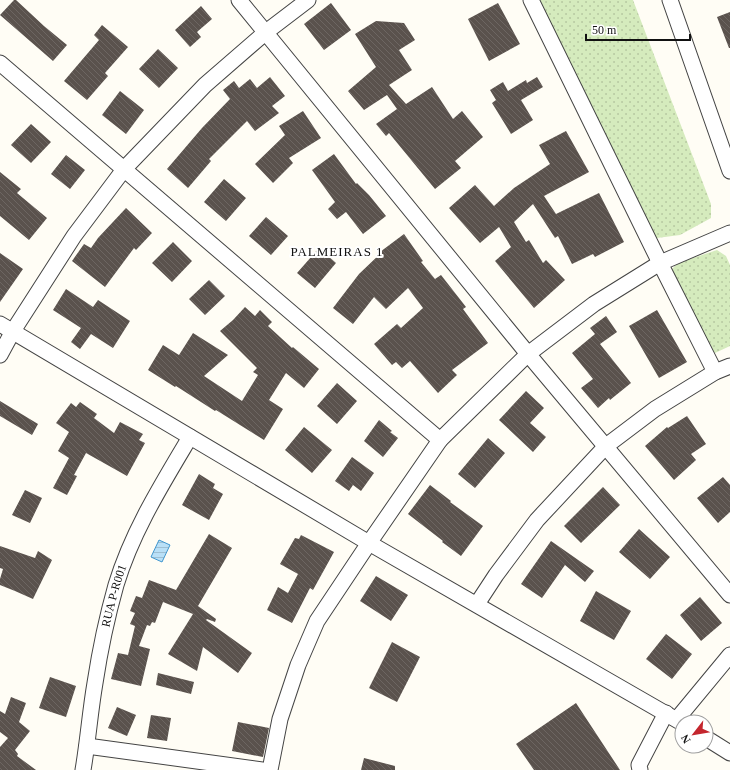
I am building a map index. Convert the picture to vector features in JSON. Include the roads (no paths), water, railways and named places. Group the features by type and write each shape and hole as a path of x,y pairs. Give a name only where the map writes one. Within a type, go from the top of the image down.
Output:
{"street":[{"path":"239,0 528,354 730,595"},
{"path":"0,355 13,331 74,236 125,168 205,85 266,32 308,0"},
{"path":"531,0 715,372"},
{"path":"670,3 730,171"},
{"path":"0,63 125,168 440,440"},
{"path":"270,770 280,719 298,665 318,620 369,542 440,440 528,354 594,304 660,263 730,233"},
{"path":"0,324 369,542 674,717"},
{"path":"477,604 496,575 537,520 606,446 655,409 715,372 730,366"},
{"name":"RUA P-R001","path":"83,770 95,683 105,632 117,584 133,540 158,491 190,437"},
{"path":"678,714 730,655"},
{"path":"640,770 639,765 674,719"},
{"path":"714,743 730,753"},
{"path":"87,746 262,770"}],"water":[{"path":"159,540 170,545 162,562 151,557"}],"district":[{"name":"PALMEIRAS 1","path":"337,251"}]}
